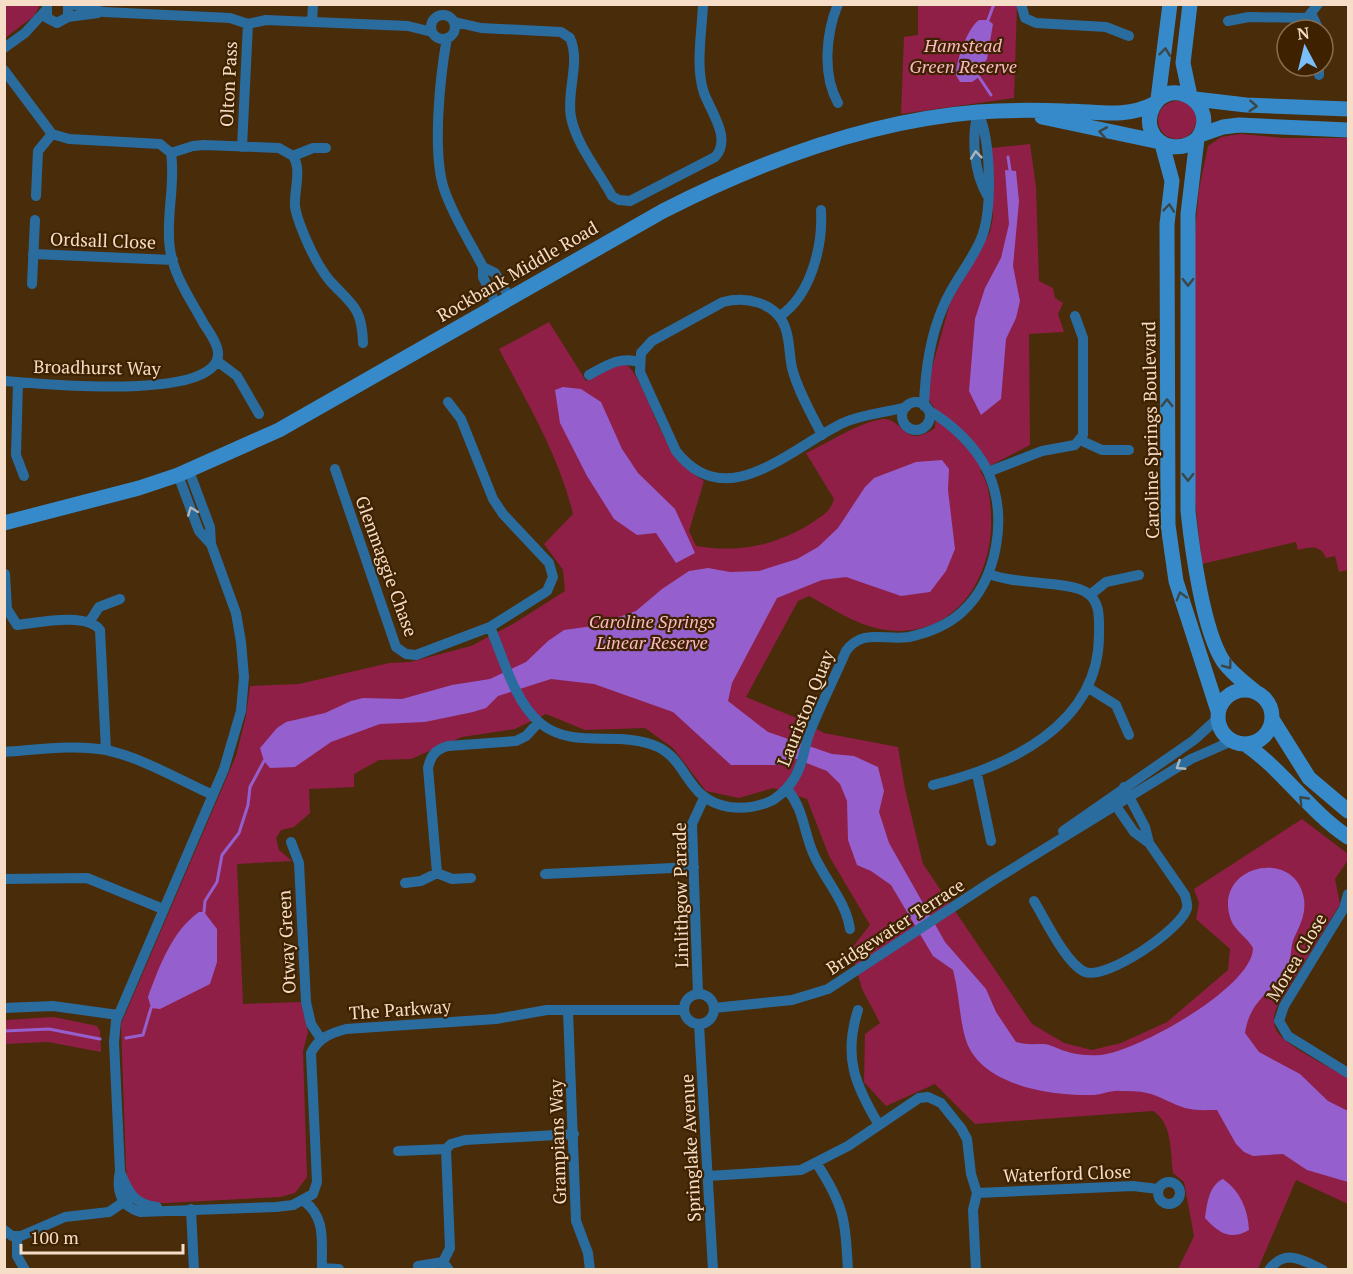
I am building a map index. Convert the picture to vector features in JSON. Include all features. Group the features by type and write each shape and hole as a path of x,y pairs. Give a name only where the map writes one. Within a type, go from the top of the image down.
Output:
{"main road":[{"path":"1170,4 1156,102 1149,120 1154,136 1161,143 1177,148 1191,144 1199,137 1223,127 1239,125 1348,130"},
{"path":"1190,4 1183,57 1193,98 1203,112 1205,120 1199,137"},
{"path":"1156,102 1177,92 1193,98 1246,105 1348,109"},
{"name":"Rockbank Middle Road","path":"4,523 184,473 279,430 663,211 772,161 870,131 978,112 1067,111 1115,114 1129,113 1156,102"},
{"name":"Rockbank Middle Road","path":"1015,111 1161,143"},
{"name":"Caroline Springs Boulevard","path":"1199,137 1188,214 1188,511 1191,540 1214,642 1223,660 1236,676 1257,693"},
{"name":"Caroline Springs Boulevard","path":"1161,143 1172,181 1167,224 1168,525 1176,581 1218,715"},
{"name":"Rockbank Middle Road","path":"4,516 54,510"},
{"path":"1348,811 1310,778 1272,719 1266,700 1250,690 1233,692 1221,703 1218,715 1225,736 1262,755 1311,808 1348,837"},
{"path":"1239,742 1253,742 1266,734 1272,719"}],"street":[{"path":"68,17 69,4 104,12 230,18 248,24 266,20 408,26 443,22 481,28 561,32 570,38 574,55 570,116 577,135 612,195 619,200 630,201 715,157 722,147 721,134 703,91 701,78 703,4"},
{"path":"312,22 313,4"},
{"path":"838,4 831,21 829,80 838,103"},
{"path":"1021,4 1025,18 1036,23 1106,27 1129,36"},
{"path":"1228,21 1249,17 1302,19 1312,15 1318,4"},
{"path":"26,33 46,8 53,22"},
{"path":"4,48 26,33 53,22 61,22 68,17 104,12"},
{"path":"443,22 439,155 443,187 483,267 495,273 503,302"},
{"name":"Olton Pass","path":"242,147 248,24"},
{"path":"4,70 52,134 69,139 160,144 171,153"},
{"path":"925,427 929,419 924,380 942,309 981,238 985,226 989,176 985,131 978,112"},
{"path":"36,196 38,151 52,134"},
{"path":"171,153 193,146 242,147 279,148 292,156 297,168 296,214 306,239 328,278 359,312 363,343"},
{"path":"292,156 313,148 326,148"},
{"path":"171,153 169,236 172,260 185,290 215,341 218,349 217,361 237,376 259,414"},
{"path":"780,316 791,309 801,296 821,241 821,210"},
{"name":"Ordsall Close","path":"32,284 34,220"},
{"name":"Ordsall Close","path":"33,254 172,260"},
{"path":"822,435 799,388 792,367 788,334 780,316 766,305 750,300 735,299 723,302 652,341 641,353 640,372 676,451 685,462 707,476 723,479 745,477 851,420 908,405 926,408"},
{"path":"988,472 1042,451 1068,447 1080,440 1084,429 1083,338 1075,316"},
{"path":"590,375 616,360 639,362"},
{"name":"Broadhurst Way","path":"4,381 160,386 206,372 217,361"},
{"path":"904,424 902,415 924,380"},
{"path":"18,382 16,455 24,476"},
{"name":"Glenmaggie Chase","path":"335,469 396,647 406,654 416,655 490,627 548,591 553,577 549,563 503,514 493,499 461,418 448,402"},
{"name":"Lauriston Quay","path":"704,798 720,805 748,808 773,800 787,789 801,767 807,740 846,651 853,642 864,637 907,637 932,631 961,613 977,595 989,574 996,546 997,522 996,503 988,472 978,454 954,430 926,408"},
{"path":"872,415 904,424 912,430 925,427 954,430"},
{"path":"1080,440 1102,450 1129,450"},
{"path":"127,1200 120,1171 114,1042 117,1018 213,795 235,738 241,711 244,677 237,620 211,544 210,527 184,473"},
{"path":"5,574 7,609 17,625 90,621 97,627 102,638 106,750"},
{"path":"933,785 977,774 1020,753 1050,734 1070,716 1092,676 1099,641 1098,608 1090,595 1075,588 1010,581 989,574"},
{"path":"1090,595 1106,582 1139,575"},
{"path":"90,621 99,607 120,599"},
{"path":"490,627 519,693 539,722 566,737 633,738 660,748 704,798"},
{"path":"1087,687 1116,705 1129,735"},
{"name":"Bridgewater Terrace","path":"1018,866 1110,796 1187,745 1218,715"},
{"path":"437,873 428,768 430,757 439,748 448,746 516,741 526,736 539,722"},
{"name":"Bridgewater Terrace","path":"714,1008 792,1000 828,989 1018,866 1117,807 1191,759 1239,742"},
{"path":"4,752 81,748 106,750 126,756 213,795"},
{"path":"977,774 991,841"},
{"path":"1124,787 1145,827 1149,843"},
{"path":"787,789 798,804 813,853 848,915 850,929"},
{"path":"1034,901 1071,962 1086,972 1099,972 1126,962 1159,940 1187,908 1185,895 1149,843 1134,832 1110,796"},
{"name":"Linlithgow Parade","path":"698,994 692,819 704,798"},
{"name":"Otway Green","path":"291,842 299,863 306,1002 311,1024 321,1039"},
{"path":"545,874 694,867"},
{"path":"405,883 421,881 437,873 452,879 471,878"},
{"path":"4,879 87,878 163,909"},
{"name":"Morea Close","path":"1348,894 1344,909 1284,1006 1279,1021 1281,1028 1288,1036 1348,1073"},
{"path":"698,994 711,999 714,1008 708,1021 699,1024 690,1021 684,1010 689,997 698,994"},
{"path":"4,1008 44,1006 117,1018"},
{"name":"The Parkway","path":"321,1039 330,1033 346,1029 496,1019 529,1011 684,1010"},
{"path":"858,1010 852,1030 854,1079 879,1125"},
{"name":"Grampians Way","path":"568,1011 576,1221 588,1253 590,1269"},
{"name":"Springlake Avenue","path":"699,1024 713,1269"},
{"path":"17,1237 65,1217 109,1212 127,1200 167,1209 276,1207 304,1201 313,1194 317,1182 310,1064 311,1053 321,1039"},
{"path":"708,1176 785,1172 817,1164 919,1098 937,1100 962,1128 967,1139 971,1174 977,1193 973,1210 976,1269"},
{"path":"398,1150 446,1149 451,1144 465,1140 574,1134"},
{"path":"418,1266 446,1265 450,1248 446,1149"},
{"path":"817,1164 831,1186 845,1216 848,1269"},
{"name":"Waterford Close","path":"977,1193 1133,1186 1158,1189"},
{"path":"304,1201 317,1211 321,1225 322,1268 339,1269"},
{"path":"191,1209 194,1269"},
{"path":"4,1230 17,1237"},
{"path":"17,1237 17,1256 25,1269"},
{"path":"1269,1269 1276,1260 1289,1256 1323,1269"}],"green space":[{"path":"5,5 40,5 34,16 5,38"},
{"name":"Hamstead Green Reserve","path":"918,5 1017,5 1014,98 901,114 904,37 918,35"},
{"path":"1177,101 1190,107 1196,120 1190,133 1177,139 1164,133 1158,120 1164,107"},
{"path":"1240,134 1285,138 1348,138 1348,570 1339,572 1335,556 1326,558 1321,550 1314,548 1298,550 1296,542 1202,564 1195,500 1195,232 1199,189 1208,146 1221,137"},
{"name":"Caroline Springs Linear Reserve","path":"1030,144 1036,187 1039,281 1053,288 1055,298 1063,303 1058,314 1064,332 1029,334 1030,445 980,471 987,486 991,514 987,556 980,576 956,609 940,621 920,629 885,630 862,624 809,596 798,601 746,697 799,719 824,733 898,747 905,789 923,864 1032,1024 1064,1043 1092,1050 1121,1043 1167,1022 1228,970 1230,949 1196,919 1199,903 1194,889 1302,819 1348,854 1348,860 1335,879 1340,904 1277,1007 1274,1021 1275,1028 1284,1040 1348,1078 1348,1204 1296,1180 1258,1269 1178,1269 1194,1236 1184,1182 1173,1173 1167,1131 1164,1123 1153,1111 975,1124 935,1084 886,1106 864,1082 865,1034 880,1023 862,989 851,949 870,925 829,856 807,799 773,788 739,798 706,791 673,748 645,728 585,730 546,714 515,729 462,737 411,759 379,760 354,774 354,787 309,789 310,813 294,827 281,830 276,838 279,850 292,861 237,864 243,1004 301,1002 308,1032 303,1051 307,1177 295,1193 280,1197 153,1203 138,1197 127,1178 126,1168 121,1024 236,756 246,716 250,686 299,684 389,663 410,662 471,646 513,624 565,591 563,570 544,544 573,514 567,492 551,450 499,349 549,322 586,381 619,363 626,364 637,379 674,454 704,481 689,531 696,546 742,548 785,537 823,515 834,499 806,453 857,427 877,420 892,421 911,435 917,436 935,428 936,411 925,393 950,303 990,232 993,217 991,148"},
{"path":"54,1017 97,1026 100,1031 101,1052 48,1042 5,1044 5,1020"}],"shaded area":[{"path":"979,20 988,20 993,24 987,59 979,71 979,77 972,82 960,82 956,69 960,54 966,37"},
{"path":"1005,170 1016,171 1019,201 1013,266 1020,301 1016,318 1006,339 1001,399 981,415 969,391 975,319 985,288 1001,258 1009,224"},
{"path":"563,387 581,389 601,402 622,449 638,473 675,509 695,553 676,563 656,533 637,535 614,519 587,476 560,423 555,390"},
{"path":"942,460 949,469 948,490 955,549 946,571 930,592 901,596 846,577 822,580 777,598 732,683 728,701 768,732 832,754 854,756 878,767 884,791 879,812 889,843 945,942 986,989 996,1012 1016,1042 1046,1044 1078,1054 1101,1055 1140,1042 1191,1015 1234,981 1248,964 1253,948 1231,920 1228,901 1233,886 1243,875 1257,869 1272,868 1286,872 1298,882 1304,899 1303,915 1293,941 1288,965 1252,1011 1245,1033 1259,1052 1300,1074 1328,1101 1348,1111 1348,1182 1307,1170 1283,1154 1253,1156 1244,1152 1236,1144 1217,1110 1185,1108 1141,1092 1116,1091 1097,1095 1076,1095 1038,1090 1018,1085 985,1067 973,1054 965,1037 953,970 933,956 891,885 871,871 857,865 848,840 847,801 840,784 827,771 791,757 778,765 731,765 673,712 594,684 551,679 498,696 486,708 473,712 425,722 380,724 331,742 295,767 270,768 264,761 260,748 277,728 286,722 325,713 363,698 402,699 452,685 490,679 526,662 548,641 564,630 593,626 636,611 662,589 689,571 708,568 730,572 759,571 797,559 818,547 838,528 865,487 874,478 916,462"},
{"path":"199,912 204,912 217,929 217,962 210,984 160,1009 151,1008 148,997 168,950 181,929"},
{"path":"1223,1179 1238,1195 1247,1215 1249,1230 1236,1235 1225,1234 1205,1218 1212,1190"}],"waterway":[{"path":"988,20 994,4"},
{"path":"979,77 991,95"},
{"path":"1008,157 1010,170"},
{"path":"204,912 205,901 217,882 222,855 239,833 248,805 250,787 264,761"},
{"path":"126,1038 143,1035 151,1008"},
{"path":"4,1031 49,1029 100,1039"}]}
